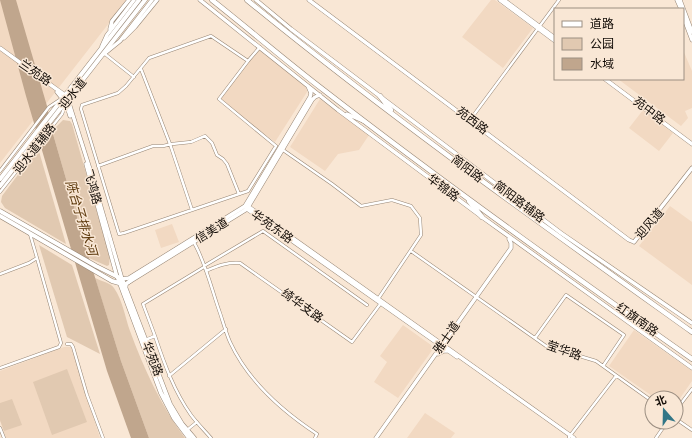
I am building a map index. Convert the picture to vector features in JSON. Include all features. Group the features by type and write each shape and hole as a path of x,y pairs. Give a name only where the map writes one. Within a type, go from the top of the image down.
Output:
{"highway":[{"name":"简阳路","path":"212,0 324,91 582,282"},
{"name":"简阳路","path":"247,0 313,54 526,213 692,332"},
{"path":"380,96 396,116"},
{"path":"465,196 482,217"},
{"name":"红旗南路","path":"582,282 692,359"}],"main road":[{"name":"迎水道","path":"0,186 54,121 139,0"},
{"name":"迎水道","path":"0,178 50,110 64,97 102,53 145,0"},
{"path":"0,211 66,254 112,281 120,281"},
{"path":"0,216 66,249 120,281"},
{"name":"华苑路","path":"120,281 125,290 143,341"},
{"name":"华苑路","path":"120,281 143,341 170,404 189,438"},
{"path":"125,290 126,284 130,281"},
{"name":"华苑路","path":"186,431 194,438"}],"street":[{"path":"102,53 112,21 129,0"},
{"path":"109,32 134,0"},
{"path":"120,41 152,0"},
{"path":"102,53 120,41 135,27 157,0"},
{"name":"华锦路","path":"200,0 260,46 338,110 509,238 593,296 692,368"},
{"name":"简阳路辅路","path":"256,0 291,29 561,233 692,323"},
{"name":"苑西路","path":"309,0 629,240 634,242"},
{"path":"500,0 554,37"},
{"path":"504,0 554,40"},
{"path":"470,120 559,0"},
{"path":"684,11 692,32"},
{"path":"684,19 692,40"},
{"path":"248,61 211,36 149,58 126,86 118,92 82,105 81,109 119,234 248,190 276,146 218,99 260,46"},
{"name":"兰苑路","path":"0,49 64,97"},
{"path":"102,53 134,77"},
{"path":"141,68 170,144 192,210"},
{"name":"苑中路","path":"606,80 692,143"},
{"name":"苑中路","path":"610,80 692,143"},
{"name":"信美道","path":"120,281 130,281 247,207 310,97 311,93 308,85"},
{"name":"信美道","path":"120,281 129,278 242,212 247,207 283,150 313,98 321,96"},
{"name":"飞鸿路","path":"64,97 67,101 120,281"},
{"path":"338,110 368,124"},
{"name":"迎水道辅路","path":"0,171 34,131"},
{"path":"98,166 153,146 191,142 205,136 212,143 217,155 227,164 239,194"},
{"name":"迎水道辅路","path":"0,192 38,141"},
{"path":"283,150 361,206 392,200 411,206 420,218 421,235 379,301"},
{"name":"迎风道","path":"634,242 692,168"},
{"name":"迎风道","path":"634,242 639,240 692,172"},
{"name":"华苑东路","path":"247,207 571,437"},
{"name":"华苑东路","path":"247,207 443,347"},
{"path":"242,212 252,212"},
{"path":"526,213 561,233"},
{"path":"0,368 59,347 61,343 30,231"},
{"path":"211,438 190,414 169,376 143,304 263,231 367,305"},
{"name":"雅士道","path":"377,438 437,353 443,347 511,248 509,238"},
{"path":"193,241 206,271 229,341 259,385 277,404 300,423 317,434 315,438"},
{"name":"雅士道","path":"477,297 512,250 517,246 521,246"},
{"name":"莹华路","path":"411,251 546,346 596,362 644,396"},
{"path":"0,274 29,263 37,258"},
{"name":"绮华支路","path":"206,271 231,262 240,263 352,342 379,301"},
{"path":"534,338 566,294 624,335 602,366"},
{"path":"169,376 226,329"},
{"path":"143,341 154,336"},
{"path":"433,340 437,353 450,351"},
{"path":"67,344 71,344 73,347 87,395 103,438"},
{"path":"571,437 616,376"},
{"path":"684,399 692,388"},
{"path":"186,431 197,422"},
{"path":"0,428 4,438"}],"shaded area":[{"path":"0,0 127,0 0,163"},
{"path":"491,0 495,0 533,28 503,68 462,37"},
{"path":"259,48 305,86 307,90 275,142 218,99"},
{"path":"684,52 692,71 692,108 685,111 688,118 681,126 619,80 684,80"},
{"path":"320,99 369,135 359,150 338,154 325,171 290,147"},
{"path":"643,110 673,133 659,151 629,128"},
{"path":"670,206 692,222 692,285 639,246"},
{"path":"172,224 179,242 161,248 155,230"},
{"path":"403,325 431,345 433,349 398,398 374,382 387,362 380,356"},
{"path":"634,330 692,371 692,381 684,392 684,390 644,390 609,366"},
{"path":"64,347 71,347 100,438 6,438 0,421 0,371"},
{"path":"425,413 455,433 451,438 407,438"}],"green space":[{"path":"63,120 70,121 72,124 110,257 109,265 107,266 89,258 53,134 55,128"},
{"path":"38,148 66,244 5,208 1,202 2,196"},
{"path":"39,245 72,265 100,354 67,337"},
{"path":"95,278 111,285 117,293 147,373 168,413 185,438 149,438 121,361"},
{"path":"67,369 87,422 52,435 33,382"},
{"path":"12,399 22,425 4,431 0,420 0,403"}],"water":[{"path":"0,0 16,0 89,258 121,361 149,438 131,438 107,371 26,96"}],"water label":[{"name":"陈台子排水河","path":"81,218"}]}
